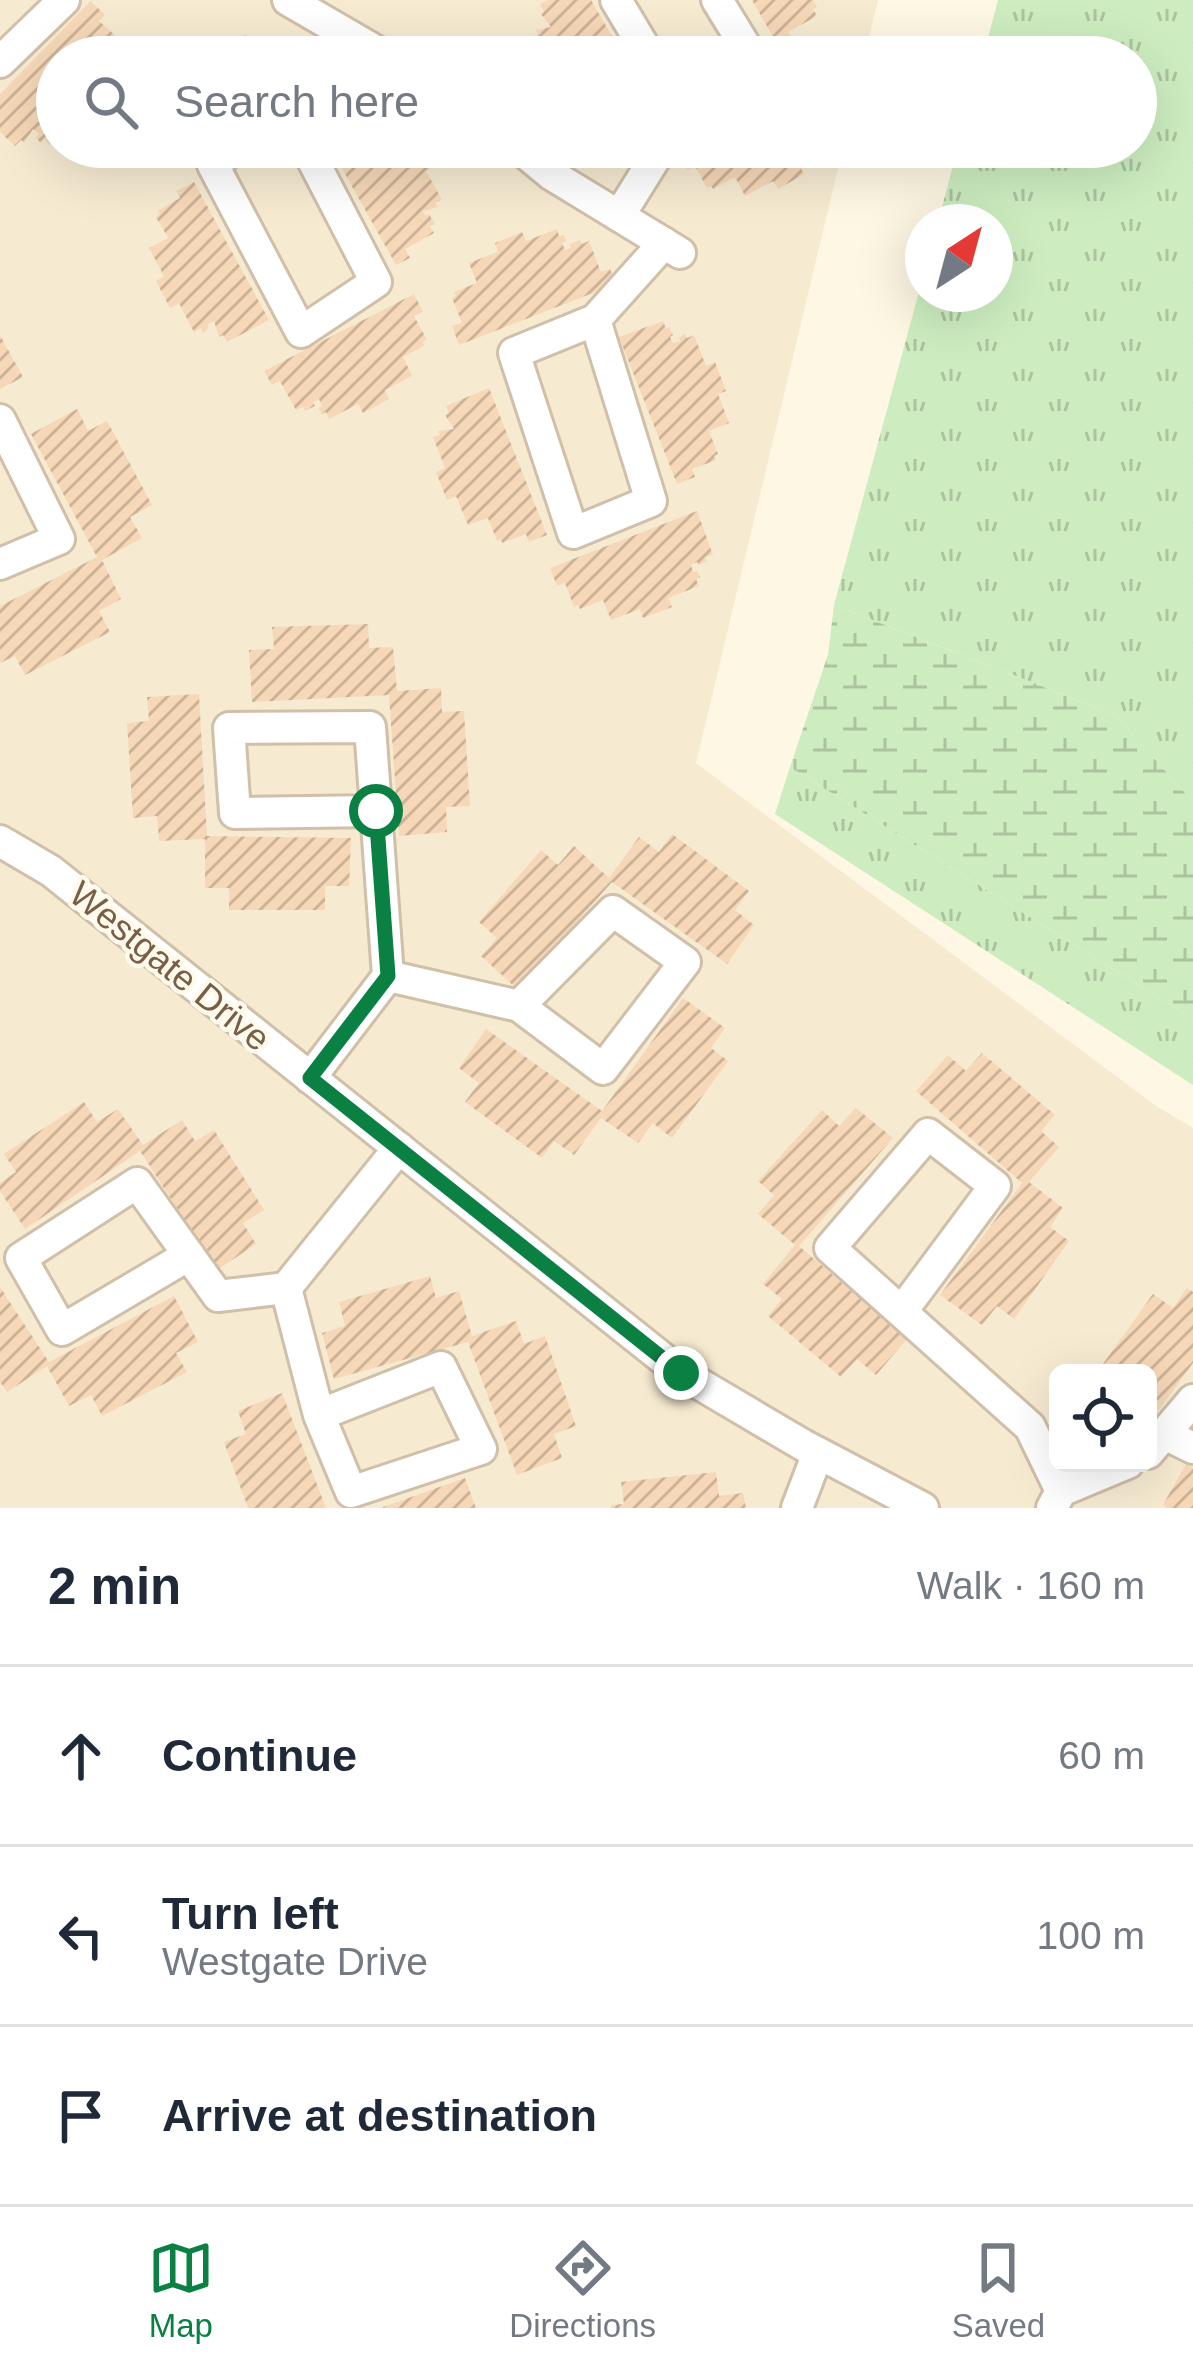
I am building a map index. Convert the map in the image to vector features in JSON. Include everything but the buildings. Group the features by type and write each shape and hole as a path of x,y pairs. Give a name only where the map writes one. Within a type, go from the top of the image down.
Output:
{"street":[{"path":"288,0 343,36"},
{"path":"616,0 637,36"},
{"path":"717,0 739,36"},
{"path":"0,62 57,2"},
{"path":"215,168 301,332 376,282 317,168"},
{"path":"543,168 672,248 595,320 514,353 573,533 651,501 595,320"},
{"path":"619,216 649,168"},
{"path":"0,420 58,538 0,564"},
{"path":"310,1078 388,976 370,727 229,728 236,812 376,811"},
{"name":"Westgate Drive","path":"0,841 51,871 681,1373 923,1508"},
{"path":"388,976 519,1006 604,1070 685,962 613,911 519,1006"},
{"path":"902,1311 994,1186 928,1134 830,1248 1030,1427 1056,1499 1110,1472"},
{"path":"189,1256 62,1330 21,1258 137,1183 218,1296 286,1288 399,1148"},
{"path":"286,1288 319,1415 351,1492 481,1449 441,1367 319,1415"},
{"path":"1157,1442 1193,1400"},
{"path":"1157,1443 1193,1448"},
{"path":"797,1508 818,1453"}],"shaded area":[{"path":"0,0 878,0 869,36 36,36 36,168 838,168 696,763 1156,1106 1193,1128 1193,1508 0,1508"}],"green space":[{"path":"998,0 1193,0 1193,802 1115,715 834,605 914,312 1013,312 1013,204 943,204 952,168 1157,168 1157,36 989,36"},
{"path":"834,605 1115,715 1193,802 1193,1019 790,767 828,655"},
{"path":"790,767 1193,1019 1193,1085 775,814"}],"route":[{"path":"376,811 388,976 310,1078 681,1373"}]}
